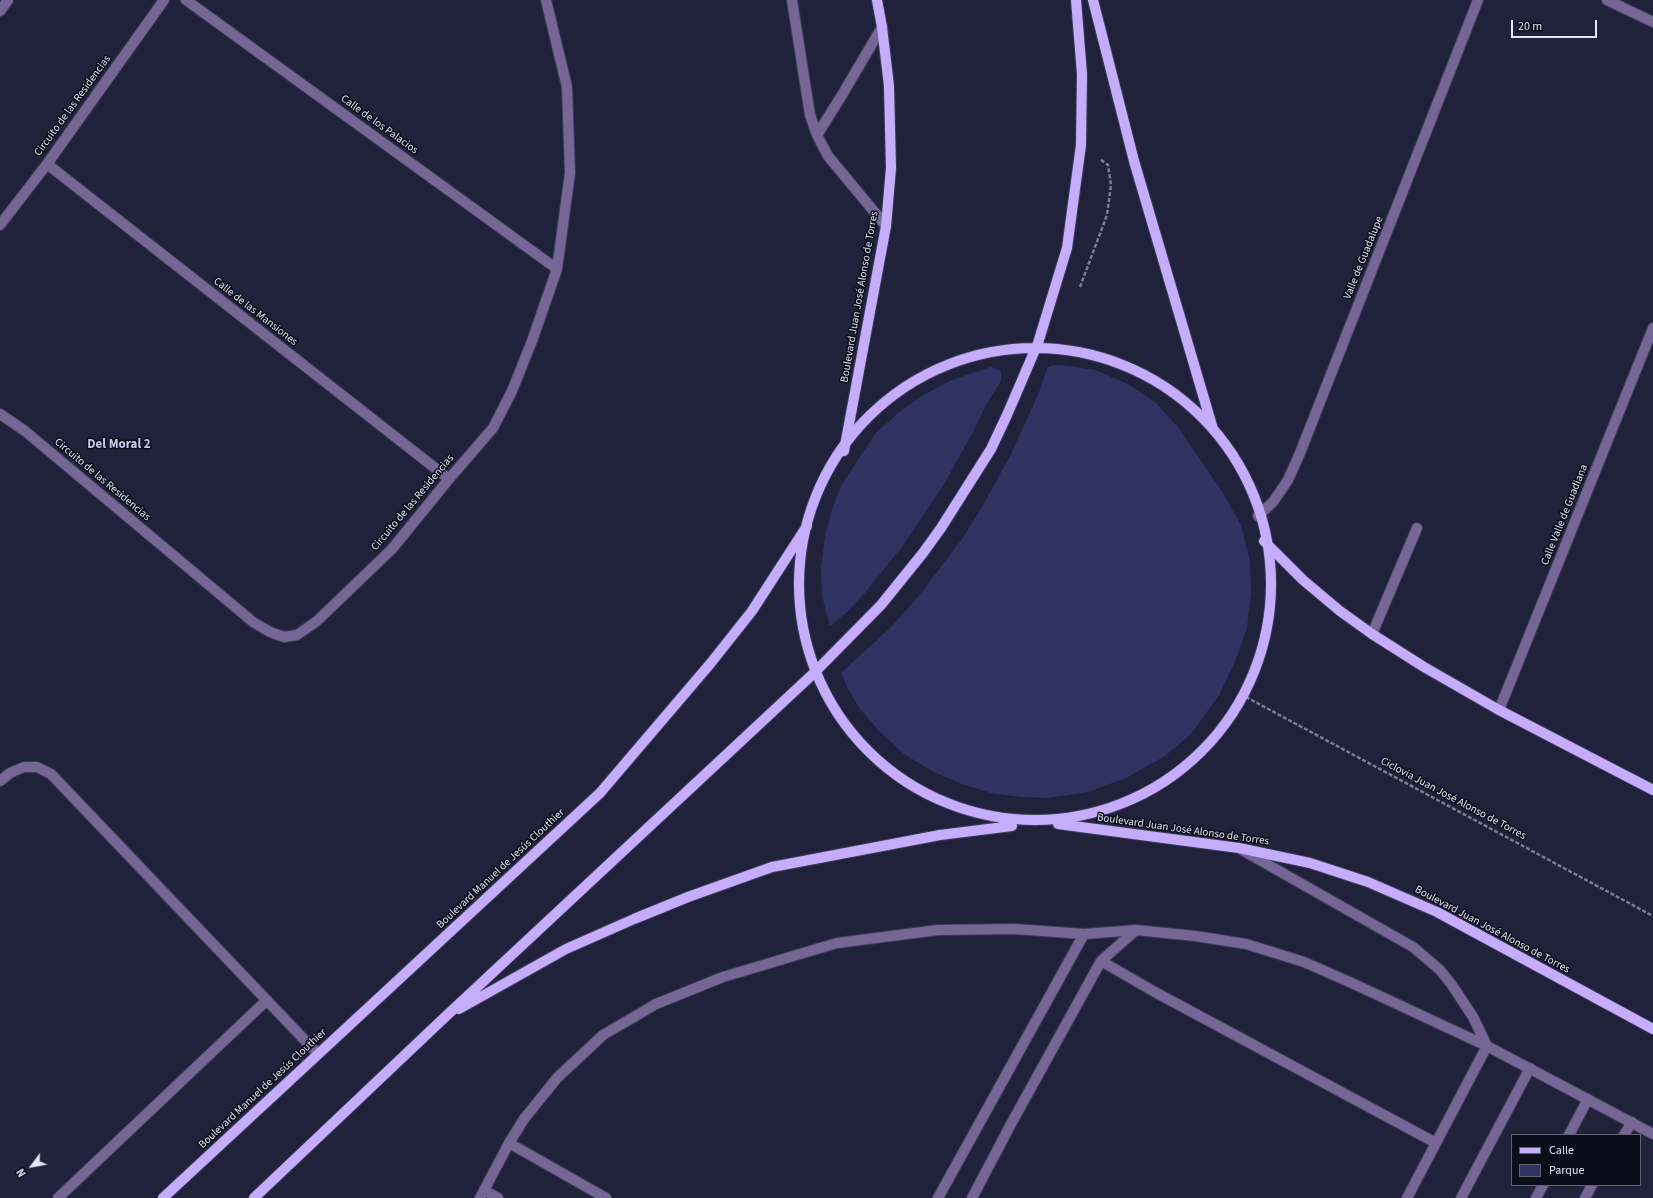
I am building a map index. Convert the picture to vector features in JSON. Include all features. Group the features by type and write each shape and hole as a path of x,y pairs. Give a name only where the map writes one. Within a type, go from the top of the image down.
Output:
{"main road":[{"name":"Boulevard Juan José Alonso de Torres","path":"844,453 886,226 891,168 889,86 882,27 876,0"},
{"path":"254,1198 444,1018 814,673 881,605 941,528 991,449 1038,343 1067,248 1081,145 1082,74 1076,0"},
{"path":"1093,0 1134,161 1215,436"},
{"path":"444,1018 566,949 688,897 772,867 940,835 1026,824 1054,824 1129,800 1163,781 1199,755 1223,729 1246,697 1258,665 1269,620 1271,605 1264,541 1258,516 1248,489 1235,464 1199,414 1185,399 1159,379 1128,363 1093,351 1014,339 993,342 969,352 928,373 881,407 867,422 844,453 821,495 811,519 799,568 797,585 800,616 814,673 847,726 883,765 926,794 973,816 1026,824"},
{"name":"Boulevard Manuel de Jesús Clouthier","path":"163,1198 600,793 710,664 752,611 811,519"},
{"path":"1264,541 1303,580 1340,611 1372,634 1424,667 1499,710 1653,790"},
{"name":"Boulevard Juan José Alonso de Torres","path":"1054,824 1239,848 1310,863 1368,882 1437,912 1653,1029"}],"street":[{"path":"0,11 8,0"},
{"name":"Circuito de las Residencias","path":"0,224 47,164 164,0"},
{"name":"Calle de los Palacios","path":"186,0 557,270"},
{"name":"Circuito de las Residencias","path":"0,414 25,431 253,622 270,632 284,637 297,635 323,616 392,549 493,428 512,391 532,341 557,270 570,173 567,87 546,0"},
{"path":"792,0 810,115 817,135 828,156 886,226"},
{"name":"Valle de Guadalupe","path":"1258,516 1273,502 1288,480 1300,454 1478,0"},
{"path":"1607,0 1653,22"},
{"path":"817,135 882,27"},
{"name":"Calle de las Mansiones","path":"47,164 449,479"},
{"name":"Calle Valle de Guadiana","path":"1499,710 1653,328"},
{"path":"1372,634 1417,528"},
{"path":"0,781 10,773 24,767 37,767 51,774 318,1054"},
{"path":"1239,848 1413,947 1440,970 1452,985 1473,1017 1487,1046"},
{"path":"498,1198 482,1194 509,1143 524,1119 557,1078 603,1035 656,1004 723,977 837,943 938,930 1015,929 1084,934 1136,930 1195,936 1246,944 1304,962 1487,1046 1653,1134"},
{"path":"972,1198 1011,1124 1101,962 1136,930"},
{"path":"938,1198 1084,934"},
{"path":"1101,962 1436,1142"},
{"path":"58,1198 267,1000"},
{"path":"1407,1198 1487,1046"},
{"path":"1461,1198 1530,1068"},
{"path":"1570,1134 1588,1099"},
{"path":"1625,1134 1632,1122"},
{"path":"509,1143 606,1198"},
{"path":"1536,1198 1542,1186"},
{"path":"1585,1198 1591,1186"}],"path":[{"path":"1080,287 1107,215 1111,185 1108,164 1081,145"},
{"name":"Ciclovia Juan José Alonso de Torres","path":"1246,697 1653,916"}],"green space":[{"path":"1053,365 1095,370 1128,384 1156,403 1178,427 1223,493 1241,525 1250,561 1251,592 1247,628 1235,662 1219,695 1191,734 1165,756 1126,778 1088,792 1048,798 1021,797 991,793 962,784 934,772 904,754 878,730 860,709 847,687 841,673 892,626 918,597 962,539 981,509 1011,454 1038,395 1048,367"},
{"path":"991,367 1001,371 1001,381 987,403 943,486 901,548 864,594 847,612 830,626 822,596 821,568 825,537 832,509 842,484 875,434 898,413 923,395 952,380"}],"district":[{"name":"Del Moral 2","path":"119,445"}]}
